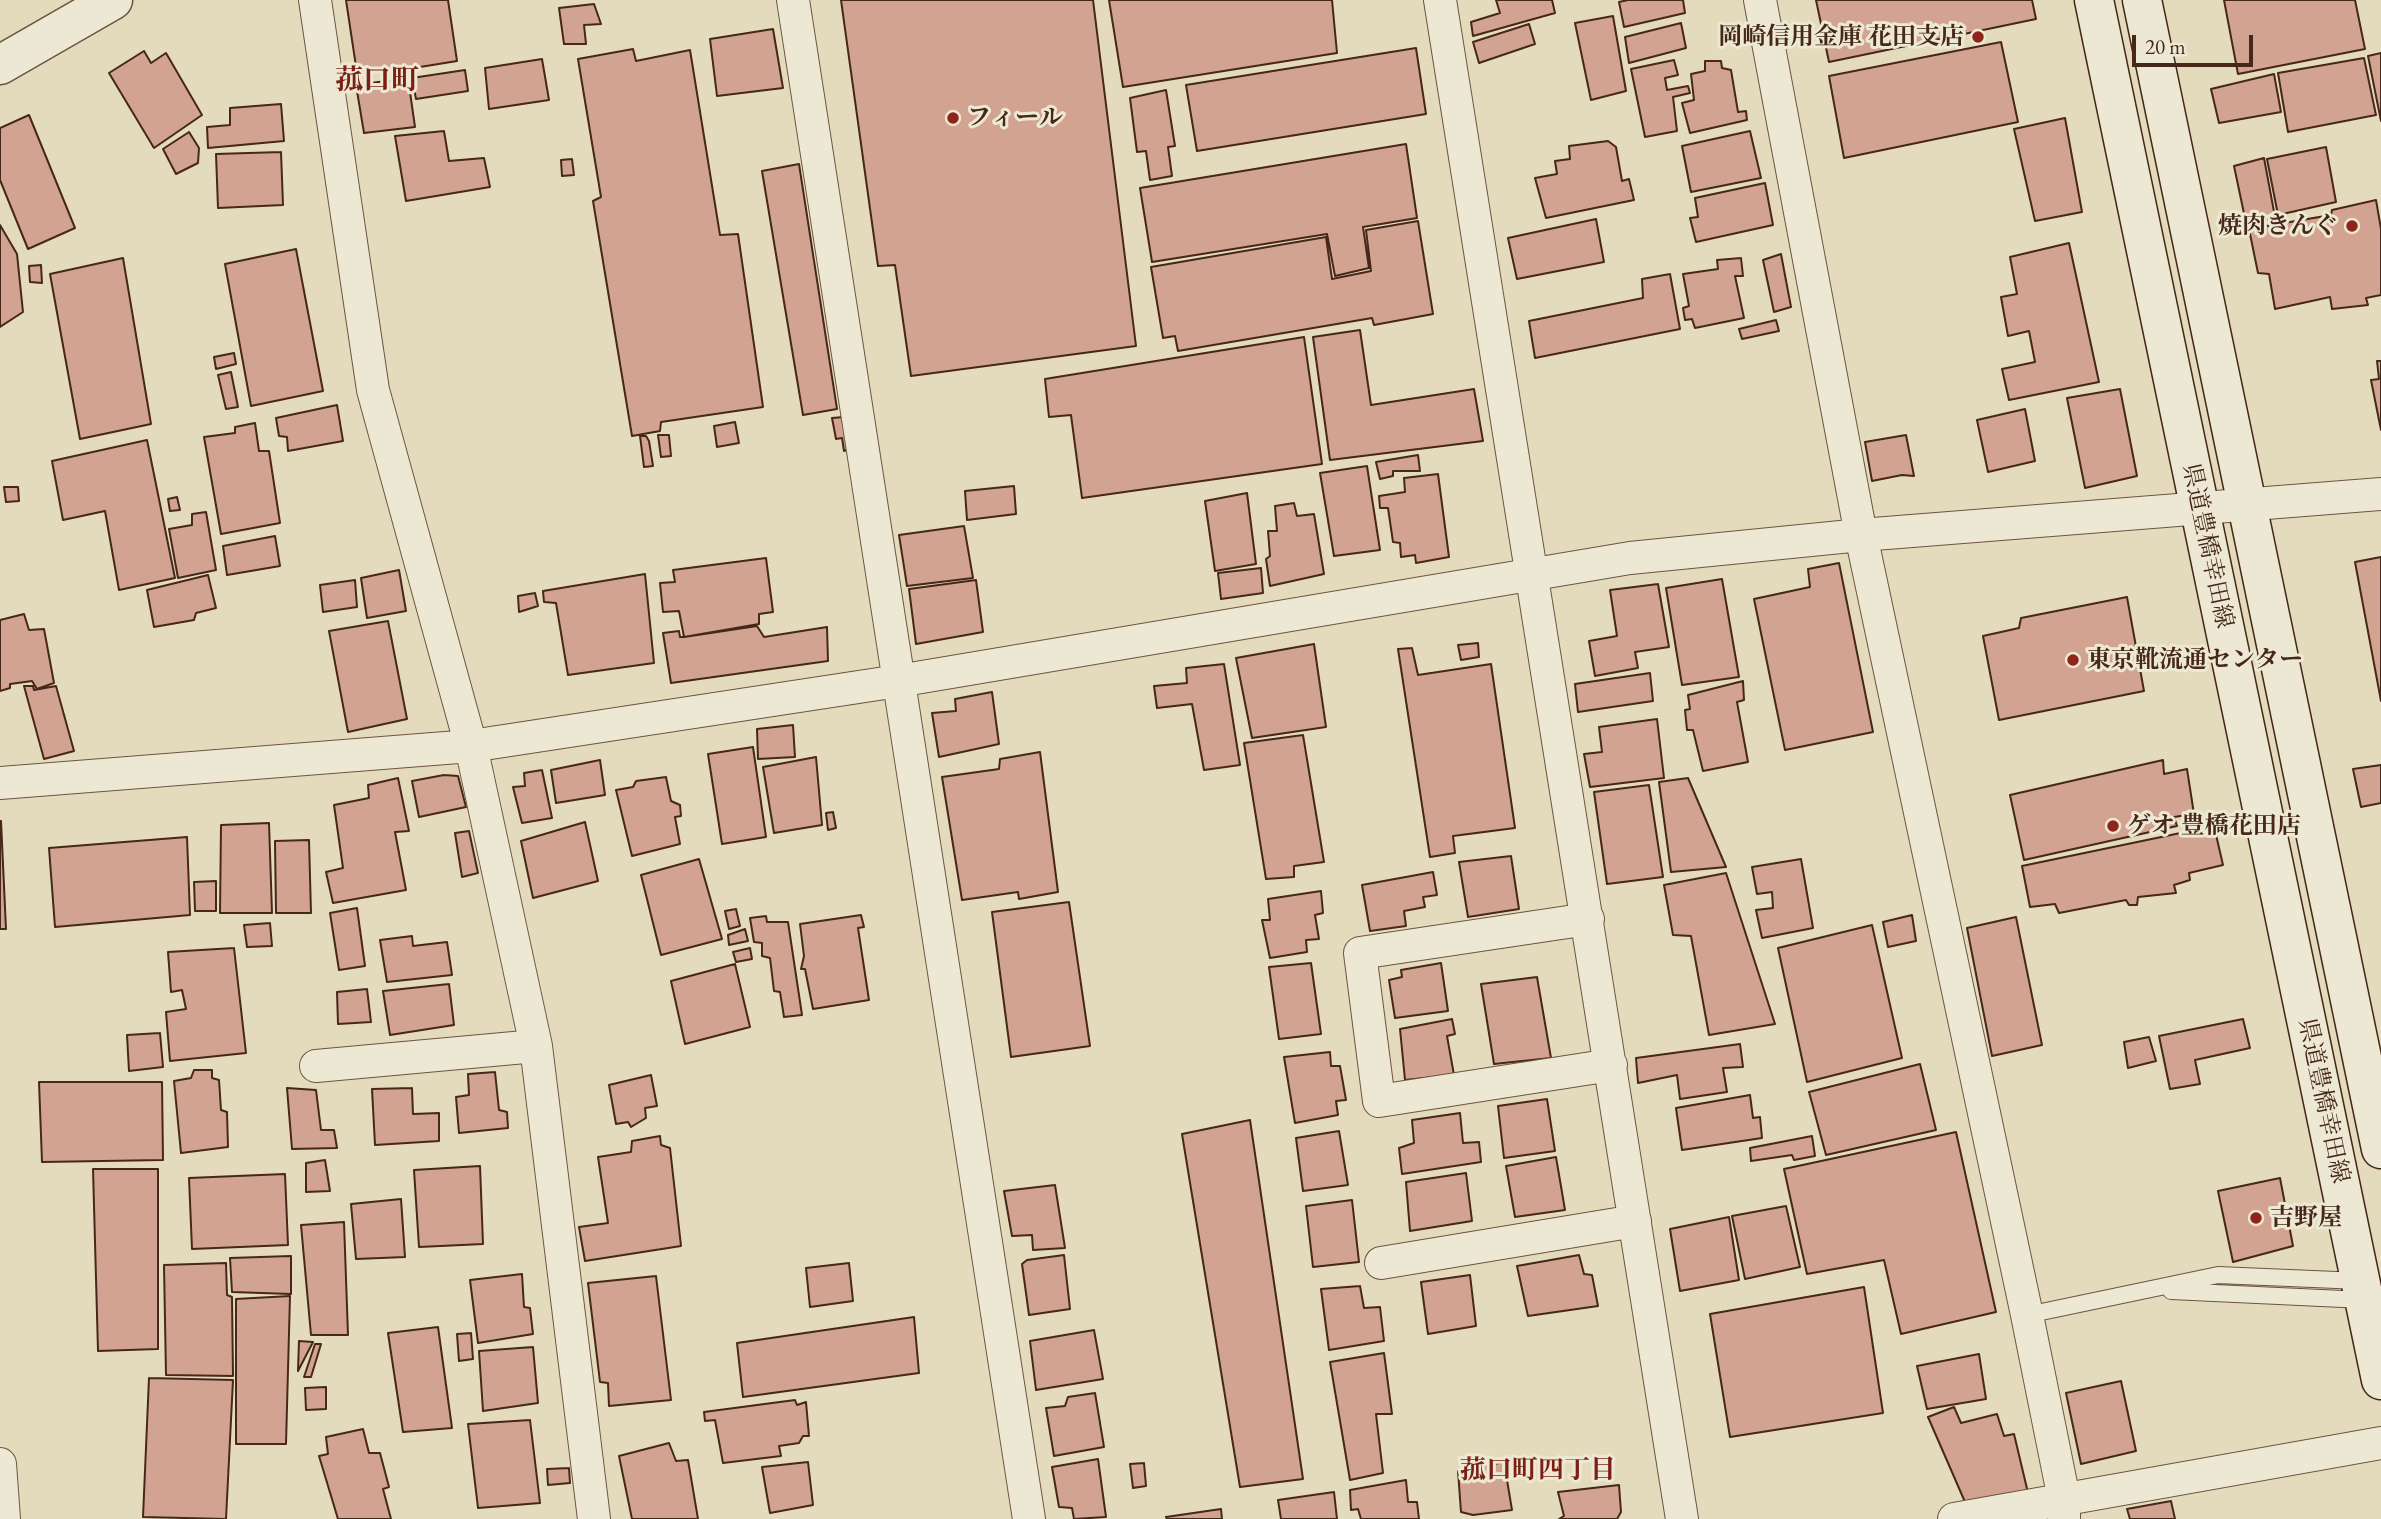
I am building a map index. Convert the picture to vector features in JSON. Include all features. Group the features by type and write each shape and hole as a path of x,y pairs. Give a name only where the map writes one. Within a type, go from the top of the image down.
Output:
{"main road":[{"path":"0,65 113,0"},
{"name":"県道豊橋幸田線","path":"2094,0 2381,1380"},
{"name":"県道豊橋幸田線","path":"2142,0 2381,1149"}],"street":[{"path":"315,0 373,390 471,746 537,1046 594,1519"},
{"path":"793,0 1029,1519"},
{"path":"1440,0 1534,576 1682,1519"},
{"path":"1760,0 1861,536 2027,1315 2064,1509"},
{"path":"0,783 471,746 898,681 1630,558 1861,536 2381,494"},
{"path":"1588,919 1360,953 1379,1101 1611,1065"},
{"path":"316,1066 537,1046"},
{"path":"1381,1264 1635,1221"},
{"path":"1954,1519 2064,1509 2381,1443"},
{"path":"0,1464 4,1519"}],"lane":[{"path":"2027,1315 2218,1275 2362,1290"},
{"path":"2144,1290 2362,1290"}],"building":[{"path":"346,0 448,0 457,61 383,73 381,68 357,73"},
{"path":"841,0 1093,0 1136,346 911,376 895,265 878,266"},
{"path":"1109,0 1332,0 1337,53 1123,87"},
{"path":"1496,0 1552,0 1555,13 1473,36 1471,22 1500,13"},
{"path":"1683,0 1685,13 1624,27 1619,2"},
{"path":"1816,0 2032,0 2036,19 1829,62"},
{"path":"2224,0 2355,0 2365,49 2238,74"},
{"path":"594,4 601,24 584,25 586,44 564,44 559,8"},
{"path":"1613,16 1626,91 1591,100 1575,23"},
{"path":"1681,23 1686,48 1629,63 1625,37"},
{"path":"1529,24 1535,44 1479,63 1473,42"},
{"path":"773,29 783,88 717,96 710,39"},
{"path":"2001,42 2018,122 1844,158 1829,76"},
{"path":"1416,48 1426,114 1197,151 1186,85"},
{"path":"633,49 636,61 690,50 720,235 738,234 763,407 661,422 660,431 632,436 593,201 601,197 578,59"},
{"path":"144,51 151,63 166,53 202,115 154,148 109,73"},
{"path":"2381,53 2381,121 2368,56"},
{"path":"2364,58 2376,115 2288,132 2278,73"},
{"path":"542,59 549,100 489,109 485,68"},
{"path":"1674,60 1678,75 1665,78 1667,90 1688,86 1690,93 1673,97 1677,131 1645,137 1631,69"},
{"path":"1705,61 1721,61 1722,68 1731,70 1738,112 1746,111 1747,120 1690,133 1682,103 1694,100 1691,74 1705,71"},
{"path":"465,70 468,91 416,99 412,78"},
{"path":"2274,74 2281,112 2219,123 2211,89"},
{"path":"408,78 415,127 364,133 356,85"},
{"path":"1166,90 1175,146 1168,147 1172,176 1150,180 1146,151 1137,152 1130,98"},
{"path":"281,104 284,141 208,148 207,127 230,125 230,108"},
{"path":"29,115 75,228 28,249 0,180 0,128"},
{"path":"2065,118 2082,212 2035,221 2014,129"},
{"path":"444,131 449,161 484,158 490,187 406,201 395,136"},
{"path":"1750,131 1761,178 1691,192 1682,146"},
{"path":"189,132 199,148 198,163 176,174 163,149"},
{"path":"1608,141 1616,147 1622,181 1629,179 1634,200 1546,218 1535,178 1557,174 1555,161 1570,159 1569,146"},
{"path":"1406,144 1417,218 1363,227 1369,268 1335,276 1327,234 1152,262 1140,188"},
{"path":"2326,147 2336,202 2278,215 2267,159"},
{"path":"281,152 283,205 218,208 216,154"},
{"path":"2264,158 2275,217 2246,223 2234,166"},
{"path":"572,159 574,175 562,176 561,160"},
{"path":"799,164 837,409 803,415 762,171"},
{"path":"1765,183 1773,225 1696,242 1690,218 1698,217 1695,198"},
{"path":"2376,200 2381,229 2381,295 2366,298 2368,305 2332,309 2330,297 2275,309 2269,274 2258,273 2249,229 2331,215 2332,210"},
{"path":"1596,219 1604,262 1517,279 1508,238"},
{"path":"1418,221 1433,314 1374,325 1372,318 1178,351 1175,336 1163,338 1151,267 1326,237 1332,279 1371,271 1366,230"},
{"path":"0,225 17,254 23,312 0,327"},
{"path":"2069,243 2099,382 2009,400 2002,369 2035,362 2029,331 2008,336 2001,297 2017,294 2010,257"},
{"path":"296,249 323,391 251,406 225,264"},
{"path":"1781,254 1791,307 1774,312 1763,260"},
{"path":"123,258 151,424 80,439 50,274"},
{"path":"1741,258 1743,276 1735,276 1744,318 1695,328 1692,319 1685,320 1683,308 1689,306 1683,274 1718,269 1717,260"},
{"path":"41,265 42,283 30,282 29,266"},
{"path":"1670,274 1680,329 1535,358 1529,321 1643,298 1642,279"},
{"path":"1776,320 1779,331 1742,339 1739,329"},
{"path":"1360,330 1371,405 1474,389 1483,441 1330,460 1313,337"},
{"path":"1304,337 1322,464 1082,498 1071,415 1049,417 1045,379"},
{"path":"234,353 236,364 216,369 214,357"},
{"path":"2377,361 2381,361 2381,430 2371,380 2379,379"},
{"path":"231,372 238,407 226,409 218,375"},
{"path":"2120,389 2137,476 2085,488 2067,398"},
{"path":"337,405 343,441 288,451 287,437 279,436 276,418"},
{"path":"2025,409 2035,461 1988,472 1977,420"},
{"path":"844,417 849,449 844,451 842,438 836,439 832,418"},
{"path":"735,422 739,443 717,447 714,426"},
{"path":"255,423 259,451 269,451 280,523 221,534 204,437 235,433 235,427"},
{"path":"658,435 669,435 671,456 661,457"},
{"path":"1906,435 1914,476 1902,475 1872,481 1865,442"},
{"path":"640,436 646,436 649,441 653,466 644,467"},
{"path":"147,440 175,578 119,590 105,511 63,520 52,461"},
{"path":"1418,455 1420,471 1393,471 1393,476 1380,479 1376,462"},
{"path":"1367,466 1380,550 1334,556 1320,473"},
{"path":"1438,474 1449,557 1416,563 1415,555 1401,557 1400,543 1393,542 1388,508 1380,508 1379,496 1405,492 1404,478"},
{"path":"1014,486 1016,514 967,520 965,491"},
{"path":"4,487 18,487 19,501 6,502"},
{"path":"1247,493 1256,564 1215,571 1205,501"},
{"path":"177,497 180,510 170,511 168,499"},
{"path":"1294,503 1297,516 1314,514 1324,574 1270,586 1266,559 1270,556 1268,531 1277,531 1275,506"},
{"path":"206,512 216,570 178,578 169,529 192,525 192,514"},
{"path":"964,526 973,578 907,586 899,535"},
{"path":"275,536 280,566 227,575 223,546"},
{"path":"2381,557 2381,701 2355,562"},
{"path":"766,558 773,612 759,614 759,624 684,637 679,611 663,612 660,583 675,582 673,570"},
{"path":"1839,563 1873,732 1785,750 1754,599 1810,587 1808,569"},
{"path":"1261,568 1263,593 1221,599 1218,573"},
{"path":"399,570 406,611 367,618 361,578"},
{"path":"645,574 654,663 568,675 556,603 544,602 543,591"},
{"path":"208,575 216,608 196,613 194,620 154,627 147,590"},
{"path":"1722,579 1739,677 1682,685 1666,588"},
{"path":"355,580 357,607 323,612 320,585"},
{"path":"976,580 983,632 916,644 909,589"},
{"path":"1658,584 1669,647 1635,652 1638,668 1595,676 1589,641 1617,636 1610,590"},
{"path":"535,593 538,606 519,612 518,596"},
{"path":"2127,597 2144,691 1999,720 1983,636 2019,628 2021,618"},
{"path":"24,614 29,630 44,629 54,683 37,689 32,681 10,684 10,688 0,691 0,620"},
{"path":"388,621 407,719 348,732 329,631"},
{"path":"757,626 764,637 827,627 828,661 671,683 663,633 679,631 680,637 684,637"},
{"path":"1478,643 1479,657 1461,660 1458,645"},
{"path":"1314,644 1326,727 1252,738 1236,658"},
{"path":"1412,648 1418,675 1491,664 1515,828 1453,836 1455,853 1430,857 1398,649"},
{"path":"1224,664 1240,765 1204,770 1192,704 1157,708 1154,686 1187,683 1186,668"},
{"path":"1650,673 1653,701 1578,712 1575,684"},
{"path":"1743,681 1744,700 1737,702 1748,762 1703,771 1693,730 1687,730 1685,710 1690,709 1688,695"},
{"path":"24,686 33,686 34,690 56,686 74,751 44,759"},
{"path":"992,692 999,744 939,757 932,713 956,711 955,699"},
{"path":"1657,719 1664,778 1590,787 1584,754 1602,752 1599,727"},
{"path":"793,725 795,757 758,759 757,729"},
{"path":"1303,735 1324,862 1294,866 1294,877 1266,879 1244,743"},
{"path":"753,747 766,837 722,844 708,754"},
{"path":"1040,752 1058,892 1019,899 1018,892 962,900 942,777 999,769 1000,759"},
{"path":"816,757 822,825 774,833 763,767"},
{"path":"600,760 605,795 556,803 551,770"},
{"path":"2163,760 2164,774 2187,769 2194,814 2174,817 2177,826 2024,860 2010,795"},
{"path":"2381,765 2381,803 2361,807 2353,769"},
{"path":"542,770 552,818 522,823 513,787 525,786 524,773"},
{"path":"444,775 458,776 466,807 419,817 412,781"},
{"path":"666,777 671,801 680,805 681,816 675,817 680,844 632,856 616,790 633,787 636,781"},
{"path":"398,778 409,831 395,832 406,890 333,903 326,872 343,868 334,805 369,798 368,785"},
{"path":"1688,778 1726,867 1671,872 1659,782"},
{"path":"1649,785 1663,877 1607,884 1594,792"},
{"path":"833,812 836,828 828,830 826,813"},
{"path":"1,821 6,929 0,929"},
{"path":"585,822 598,881 533,898 521,841"},
{"path":"269,823 272,913 220,913 221,825"},
{"path":"2214,826 2223,865 2189,873 2190,880 2174,885 2176,893 2138,897 2137,905 2129,905 2126,900 2059,913 2055,904 2030,907 2022,866"},
{"path":"469,831 478,873 462,877 455,833"},
{"path":"187,837 190,915 55,927 49,848"},
{"path":"309,840 311,913 276,913 275,841"},
{"path":"1511,856 1519,909 1468,917 1459,862"},
{"path":"699,859 722,939 661,955 641,875"},
{"path":"1801,859 1813,928 1762,938 1756,910 1773,908 1772,892 1757,894 1752,867"},
{"path":"1433,872 1437,895 1423,897 1425,907 1404,911 1406,926 1370,931 1362,885"},
{"path":"1726,873 1775,1024 1709,1035 1691,936 1673,935 1664,885"},
{"path":"216,881 216,911 195,911 194,882"},
{"path":"1321,891 1323,913 1315,915 1319,939 1306,940 1307,952 1270,958 1262,920 1270,920 1268,899"},
{"path":"1069,902 1090,1046 1011,1057 992,912"},
{"path":"357,908 365,966 339,970 330,913"},
{"path":"736,909 740,926 729,929 725,911"},
{"path":"861,915 864,927 858,928 869,1000 813,1009 805,969 801,969 804,956 800,924"},
{"path":"1912,915 1916,941 1888,947 1883,922"},
{"path":"766,916 767,922 788,922 802,1015 784,1017 780,992 774,991 770,958 762,956 762,943 754,942 750,918"},
{"path":"2016,917 2042,1045 1992,1056 1967,928"},
{"path":"270,923 272,946 247,947 244,925"},
{"path":"1872,925 1902,1058 1807,1082 1778,948"},
{"path":"745,929 748,941 729,945 728,935"},
{"path":"412,936 413,946 447,942 452,975 387,982 380,940"},
{"path":"234,948 246,1053 170,1061 166,1012 186,1009 182,990 171,992 168,952"},
{"path":"750,948 752,959 736,962 733,952"},
{"path":"1311,963 1321,1034 1279,1039 1269,967"},
{"path":"1441,963 1448,1011 1395,1018 1389,980 1402,977 1401,970"},
{"path":"735,964 750,1027 685,1044 671,981"},
{"path":"1537,977 1551,1058 1494,1064 1481,984"},
{"path":"449,984 454,1025 390,1035 383,991"},
{"path":"367,989 371,1022 338,1024 337,992"},
{"path":"1452,1019 1455,1034 1447,1036 1454,1075 1405,1080 1400,1029"},
{"path":"2243,1019 2250,1048 2195,1060 2200,1084 2170,1089 2159,1036"},
{"path":"160,1033 163,1067 129,1071 127,1035"},
{"path":"2149,1037 2156,1061 2128,1068 2124,1042"},
{"path":"1740,1044 1743,1067 1723,1068 1727,1092 1680,1099 1677,1075 1638,1083 1636,1058"},
{"path":"1330,1052 1331,1066 1340,1066 1346,1100 1336,1101 1338,1115 1295,1123 1284,1057"},
{"path":"1920,1064 1936,1130 1826,1155 1809,1092"},
{"path":"194,1070 212,1070 212,1078 219,1080 221,1110 227,1112 228,1147 181,1153 174,1081 191,1078"},
{"path":"495,1072 499,1110 507,1112 508,1128 459,1133 456,1097 469,1095 468,1074"},
{"path":"651,1075 657,1106 645,1108 646,1118 631,1127 628,1122 616,1124 609,1085"},
{"path":"39,1082 162,1082 163,1160 42,1162"},
{"path":"287,1088 316,1090 321,1130 334,1130 337,1148 292,1149"},
{"path":"412,1088 413,1114 439,1113 439,1141 375,1145 372,1089"},
{"path":"1750,1095 1753,1118 1760,1117 1762,1138 1682,1150 1676,1108"},
{"path":"1547,1099 1555,1151 1504,1158 1498,1106"},
{"path":"1460,1113 1463,1143 1479,1142 1481,1162 1402,1174 1399,1148 1414,1143 1412,1120"},
{"path":"1250,1120 1303,1479 1240,1487 1182,1134"},
{"path":"1339,1131 1348,1185 1303,1191 1296,1138"},
{"path":"1956,1132 1996,1312 1901,1334 1884,1260 1807,1274 1784,1169"},
{"path":"660,1136 661,1145 670,1148 681,1246 585,1261 579,1227 608,1223 598,1157 631,1152 632,1141"},
{"path":"1812,1136 1815,1156 1794,1160 1792,1155 1751,1161 1750,1148"},
{"path":"1556,1157 1565,1210 1515,1217 1506,1166"},
{"path":"325,1160 330,1191 306,1192 306,1163"},
{"path":"480,1166 483,1244 419,1247 414,1170"},
{"path":"93,1169 158,1169 158,1349 98,1351"},
{"path":"1466,1173 1472,1221 1410,1231 1406,1182"},
{"path":"285,1174 288,1245 192,1249 189,1178"},
{"name":"吉野屋","path":"2280,1178 2293,1246 2233,1262 2218,1191"},
{"path":"1055,1185 1065,1248 1033,1250 1032,1235 1012,1236 1004,1191"},
{"path":"401,1199 405,1257 356,1259 351,1204"},
{"path":"1352,1200 1359,1262 1313,1267 1306,1206"},
{"path":"1786,1206 1800,1267 1745,1279 1732,1216"},
{"path":"1729,1217 1739,1280 1680,1291 1670,1229"},
{"path":"344,1222 348,1335 311,1335 301,1225"},
{"path":"1064,1255 1070,1309 1029,1315 1022,1264 1027,1260"},
{"path":"1579,1255 1584,1274 1592,1275 1598,1306 1528,1316 1517,1266"},
{"path":"291,1256 291,1294 232,1292 230,1258"},
{"path":"226,1263 227,1295 232,1297 233,1376 166,1375 164,1265"},
{"path":"849,1263 853,1301 810,1307 806,1268"},
{"path":"522,1274 524,1307 530,1308 533,1334 478,1343 470,1280"},
{"path":"1470,1275 1476,1326 1428,1334 1421,1282"},
{"path":"656,1276 671,1400 609,1406 608,1383 600,1382 588,1283"},
{"path":"1360,1286 1364,1308 1380,1307 1384,1341 1329,1350 1321,1289"},
{"path":"1864,1287 1883,1413 1730,1437 1710,1314"},
{"path":"290,1296 286,1444 236,1444 236,1299"},
{"path":"914,1317 919,1373 743,1397 737,1343"},
{"path":"438,1327 452,1428 403,1432 388,1333"},
{"path":"1094,1330 1103,1379 1036,1390 1030,1341"},
{"path":"471,1333 473,1359 459,1361 457,1334"},
{"path":"299,1341 313,1342 298,1371"},
{"path":"315,1344 321,1344 311,1377 304,1377"},
{"path":"533,1347 538,1403 483,1411 479,1351"},
{"path":"1384,1353 1392,1414 1376,1414 1383,1473 1350,1480 1330,1362"},
{"path":"1979,1354 1986,1399 1927,1409 1917,1366"},
{"path":"149,1378 233,1380 226,1519 143,1517"},
{"path":"2121,1381 2136,1451 2081,1464 2066,1393"},
{"path":"326,1387 326,1409 306,1410 305,1388"},
{"path":"1095,1393 1104,1447 1054,1456 1046,1408 1065,1406 1068,1397"},
{"path":"795,1400 797,1405 806,1402 809,1436 803,1436 799,1443 779,1446 781,1456 723,1463 715,1420 705,1421 704,1412"},
{"path":"1954,1407 1961,1423 1997,1414 2004,1436 2014,1434 2029,1497 1965,1502 1928,1417"},
{"path":"530,1420 540,1503 478,1508 468,1424"},
{"path":"363,1429 369,1453 380,1453 389,1487 383,1489 391,1519 338,1519 319,1456 328,1454 326,1437"},
{"path":"669,1443 676,1461 688,1460 698,1519 632,1519 619,1456"},
{"path":"1098,1459 1106,1517 1074,1519 1072,1508 1059,1507 1052,1467"},
{"path":"808,1462 813,1505 770,1513 762,1467"},
{"path":"1504,1462 1512,1510 1473,1515 1461,1512 1458,1471"},
{"path":"1144,1463 1146,1486 1133,1488 1130,1464"},
{"path":"569,1468 570,1483 548,1485 547,1469"},
{"path":"1406,1480 1408,1502 1417,1502 1419,1519 1361,1519 1358,1509 1351,1510 1350,1490"},
{"path":"1619,1485 1621,1512 1617,1519 1559,1519 1564,1516 1558,1492"},
{"path":"1334,1492 1337,1519 1281,1519 1278,1500"},
{"path":"2171,1501 2175,1519 2130,1519 2127,1509"},
{"path":"1221,1509 1222,1519 1166,1517"}],"place":[{"name":"岡崎信用金庫 花田支店","path":"1978,37"},
{"name":"フィール","path":"953,118"},
{"name":"焼肉きんぐ","path":"2352,226"},
{"name":"東京靴流通センター","path":"2073,660"},
{"name":"ゲオ 豊橋花田店","path":"2113,826"},
{"name":"吉野屋","path":"2256,1218"}],"district":[{"name":"菰口町","path":"377,81"},
{"name":"菰口町四丁目","path":"1538,1471"}]}
